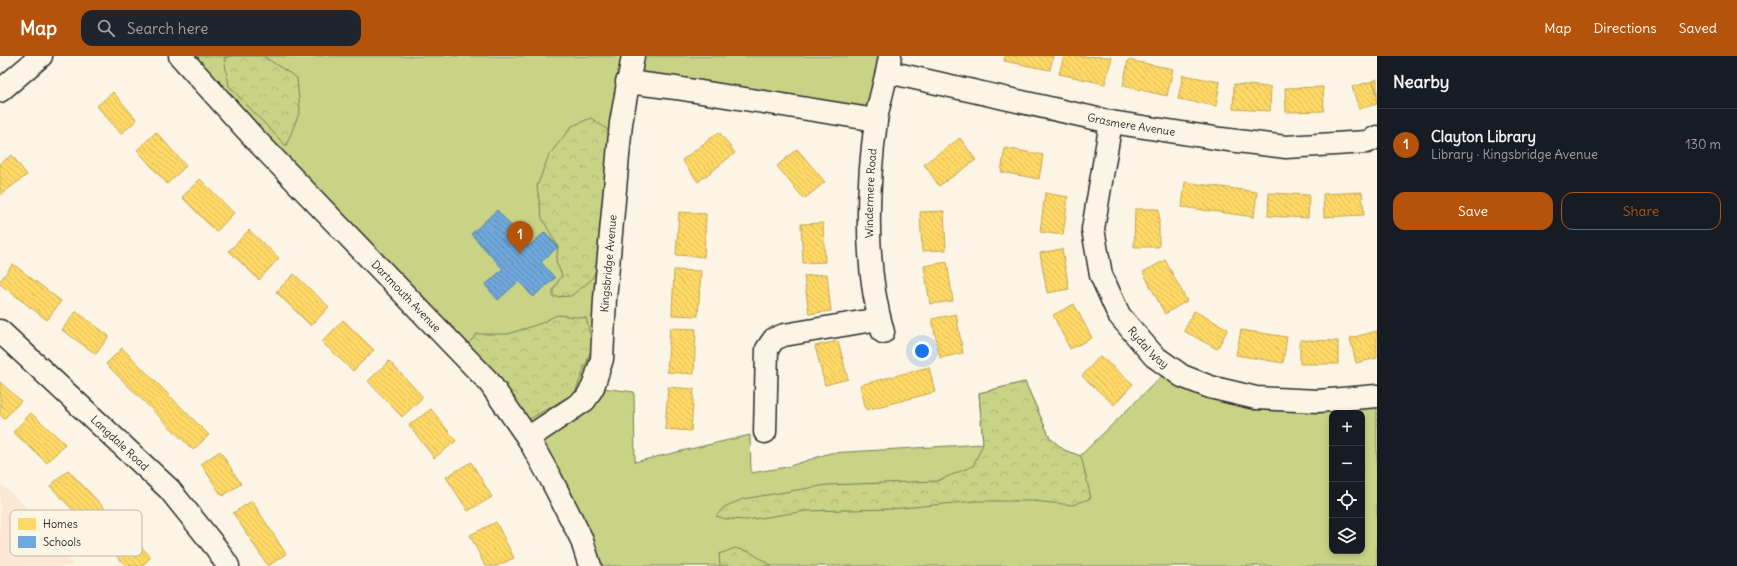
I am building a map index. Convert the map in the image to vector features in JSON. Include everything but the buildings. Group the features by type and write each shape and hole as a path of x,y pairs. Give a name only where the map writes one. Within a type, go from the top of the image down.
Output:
{"street":[{"path":"0,91 41,56"},
{"name":"Dartmouth Avenue","path":"180,56 254,138 478,369 528,438 581,538 590,566"},
{"name":"Kingsbridge Avenue","path":"528,438 586,400 593,387 602,359 605,299 621,123 627,82 633,56"},
{"name":"Windermere Road","path":"765,432 768,348 774,339 784,335 881,326 871,264 869,193 876,120 889,64"},
{"name":"Grasmere Avenue","path":"889,64 1111,122 1286,146 1367,142 1377,138"},
{"path":"627,82 676,88 876,120"},
{"name":"Rydal Way","path":"1111,122 1093,229 1101,275 1119,315 1154,356 1182,376 1210,387 1256,398 1318,401 1377,396"},
{"name":"Langdale Road","path":"0,331 169,489 217,549 228,566"}],"shaded area":[{"path":"0,483 28,510 10,510 10,556 66,556 74,566 0,566"}],"green space":[{"path":"180,56 890,56 876,120 627,82 594,387 634,392 635,462 750,435 751,473 787,467 830,453 983,444 979,393 1025,382 1050,438 1064,450 1080,456 1171,367 1210,387 1377,396 1377,566 590,566 528,438"},
{"path":"232,56 263,56 297,78 300,111 286,146 229,86 224,58"},
{"path":"591,118 612,133 604,255 591,280 571,296 553,297 553,290 562,275 556,262 558,247 542,218 537,186 549,155 572,126"},
{"path":"557,315 586,318 593,345 575,393 528,420 468,344 477,334 508,334 539,324"},
{"path":"1025,382 1050,438 1064,450 1081,456 1091,498 1073,505 1033,501 975,501 892,509 806,511 747,520 726,519 716,516 724,507 743,499 827,485 937,481 973,466 983,444 979,393"},
{"path":"735,548 750,552 772,566 720,566 719,554"}],"place":[{"name":"Clayton Library","path":"520,254"}]}
